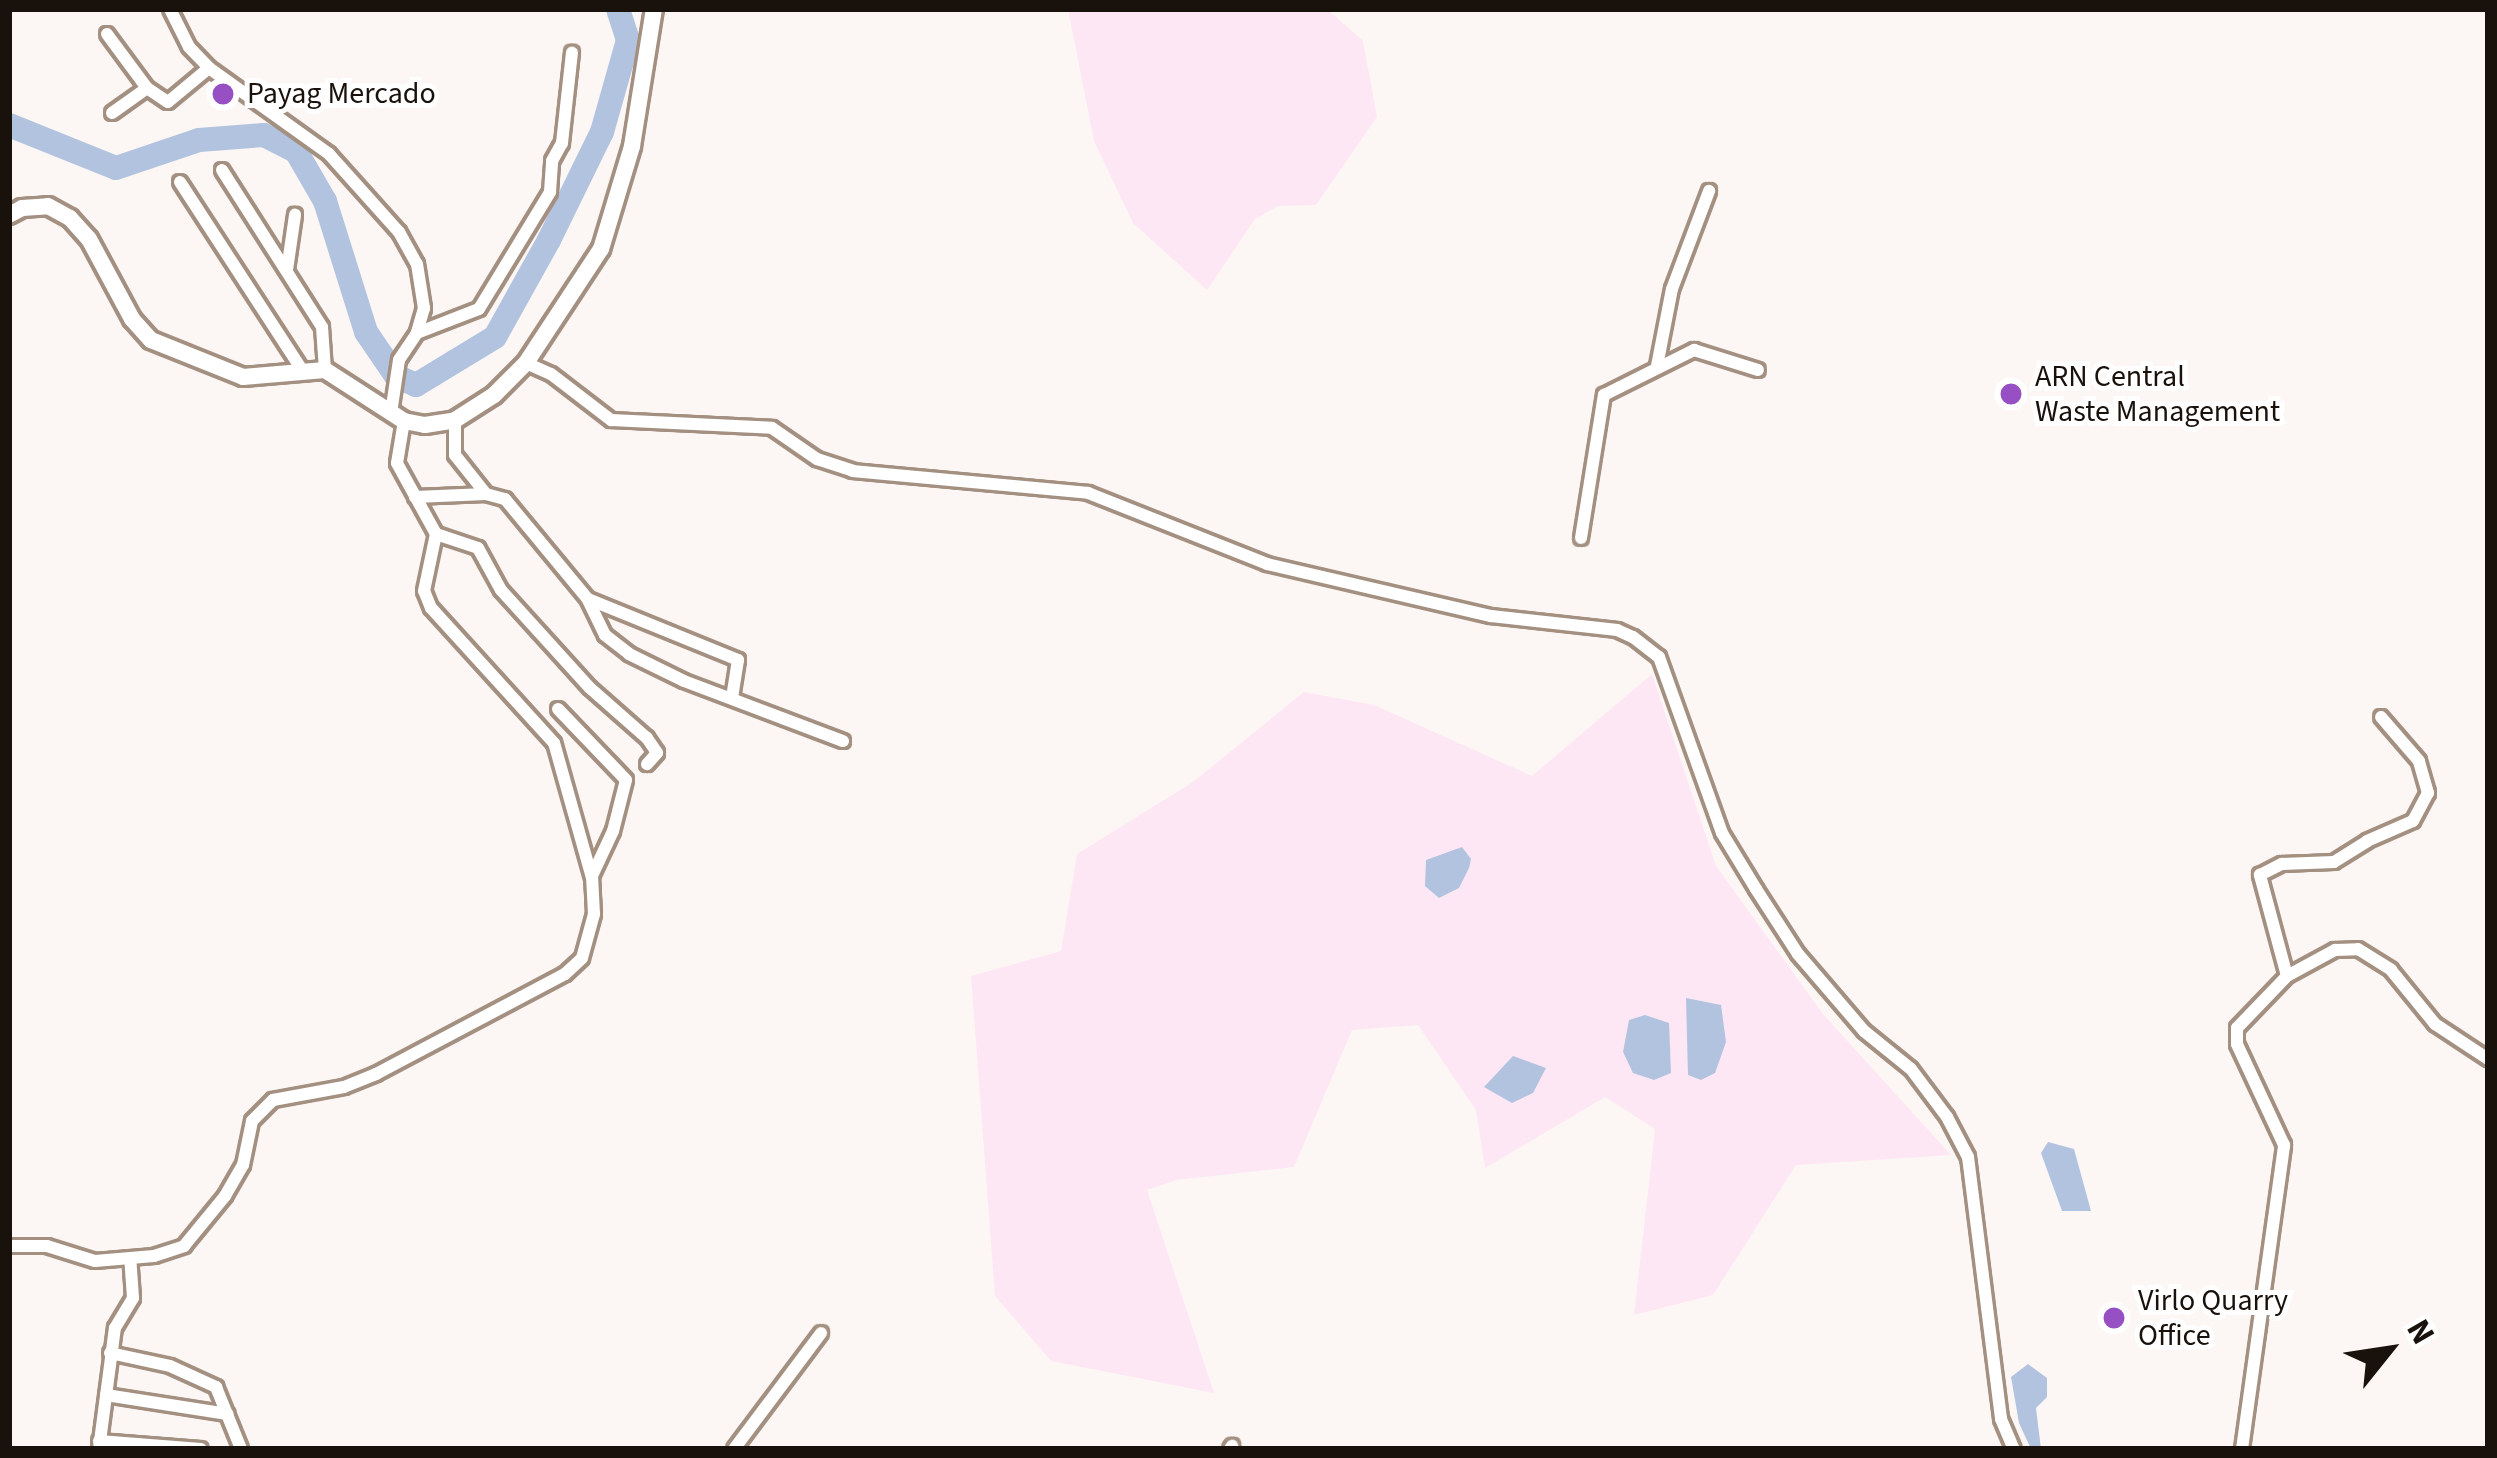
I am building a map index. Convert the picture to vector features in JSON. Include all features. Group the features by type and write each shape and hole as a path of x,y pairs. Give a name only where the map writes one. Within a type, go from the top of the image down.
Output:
{"main road":[{"path":"9,215 22,208 48,206 70,218 89,239 132,319 152,340 243,377 301,368 325,370 398,417 425,425 455,420 494,395 526,363 601,249 632,146 654,9"}],"street":[{"path":"9,1246 46,1246 95,1261 168,1254 197,1235 243,1165 252,1121 273,1100 344,1088 566,974 582,958 594,914 592,878 554,742 431,608 424,591 436,535 397,463 398,417 391,385 398,360 417,333 424,294 417,264 399,232 329,154 209,68 189,47 170,9"},
{"path":"106,34 147,88 168,102 209,68"},
{"path":"417,333 479,309 550,192 552,161 562,143 572,53"},
{"path":"112,113 147,88"},
{"path":"222,170 322,327 325,370"},
{"path":"181,182 301,368"},
{"path":"1657,366 1672,289 1709,191"},
{"path":"287,271 295,215"},
{"path":"1581,538 1604,395 1694,350 1757,370"},
{"path":"526,363 551,374 610,421 772,428 817,458 853,471 1088,493 1267,564 1491,616 1617,630 1633,637 1659,657 1722,833 1756,889 1798,953 1864,1031 1911,1069 1947,1117 1967,1156 2001,1419 2014,1449"},
{"path":"455,420 455,454 486,494"},
{"path":"415,497 486,494 505,500 586,598 604,635 629,654 843,741"},
{"path":"436,535 478,548 501,590 590,688 647,739 657,753 647,764"},
{"path":"586,598 738,660 732,699"},
{"path":"558,709 626,780 613,831 592,878"},
{"path":"2287,976 2260,875 2282,864 2334,862 2367,841 2414,821 2428,793 2419,761 2381,717"},
{"path":"2242,1449 2284,1145 2237,1044 2236,1028 2287,976 2336,950 2358,949 2391,970 2435,1024 2488,1059"},
{"path":"130,1259 134,1298 115,1328 99,1445 201,1449"},
{"path":"734,1449 821,1333"},
{"path":"110,1353 170,1366 216,1388 241,1449"},
{"path":"106,1395 228,1414"}],"shaded area":[{"path":"1068,9 1327,9 1363,41 1377,117 1316,205 1278,206 1255,219 1207,290 1133,223 1094,141"},
{"path":"1652,674 1716,866 1823,1014 1951,1155 1796,1165 1713,1295 1634,1315 1655,1129 1605,1097 1485,1168 1476,1110 1418,1025 1352,1030 1294,1167 1176,1180 1147,1190 1214,1393 1051,1361 995,1296 971,976 1061,951 1077,854 1193,782 1304,692 1374,705 1532,776"}],"water":[{"path":"1462,847 1471,859 1469,868 1459,888 1439,898 1425,886 1426,860"},
{"path":"1686,998 1721,1005 1726,1042 1715,1073 1701,1080 1688,1075"},
{"path":"1645,1015 1669,1023 1671,1073 1654,1080 1633,1073 1623,1052 1629,1020"},
{"path":"1513,1056 1546,1068 1533,1093 1512,1103 1484,1087"},
{"path":"2048,1142 2074,1149 2091,1211 2062,1211 2041,1153"},
{"path":"2028,1364 2047,1378 2047,1397 2036,1408 2041,1449 2031,1449 2019,1423 2011,1377"}],"waterway":[{"path":"9,125 116,168 199,140 264,135 296,151 325,201 366,332 396,376 416,385 495,337 549,240 602,132 628,40 618,9"}],"place":[{"name":"Payag Mercado","path":"223,94"},
{"name":"ARN Central Waste Management","path":"2011,394"},
{"name":"Virlo Quarry Office","path":"2114,1318"}]}
